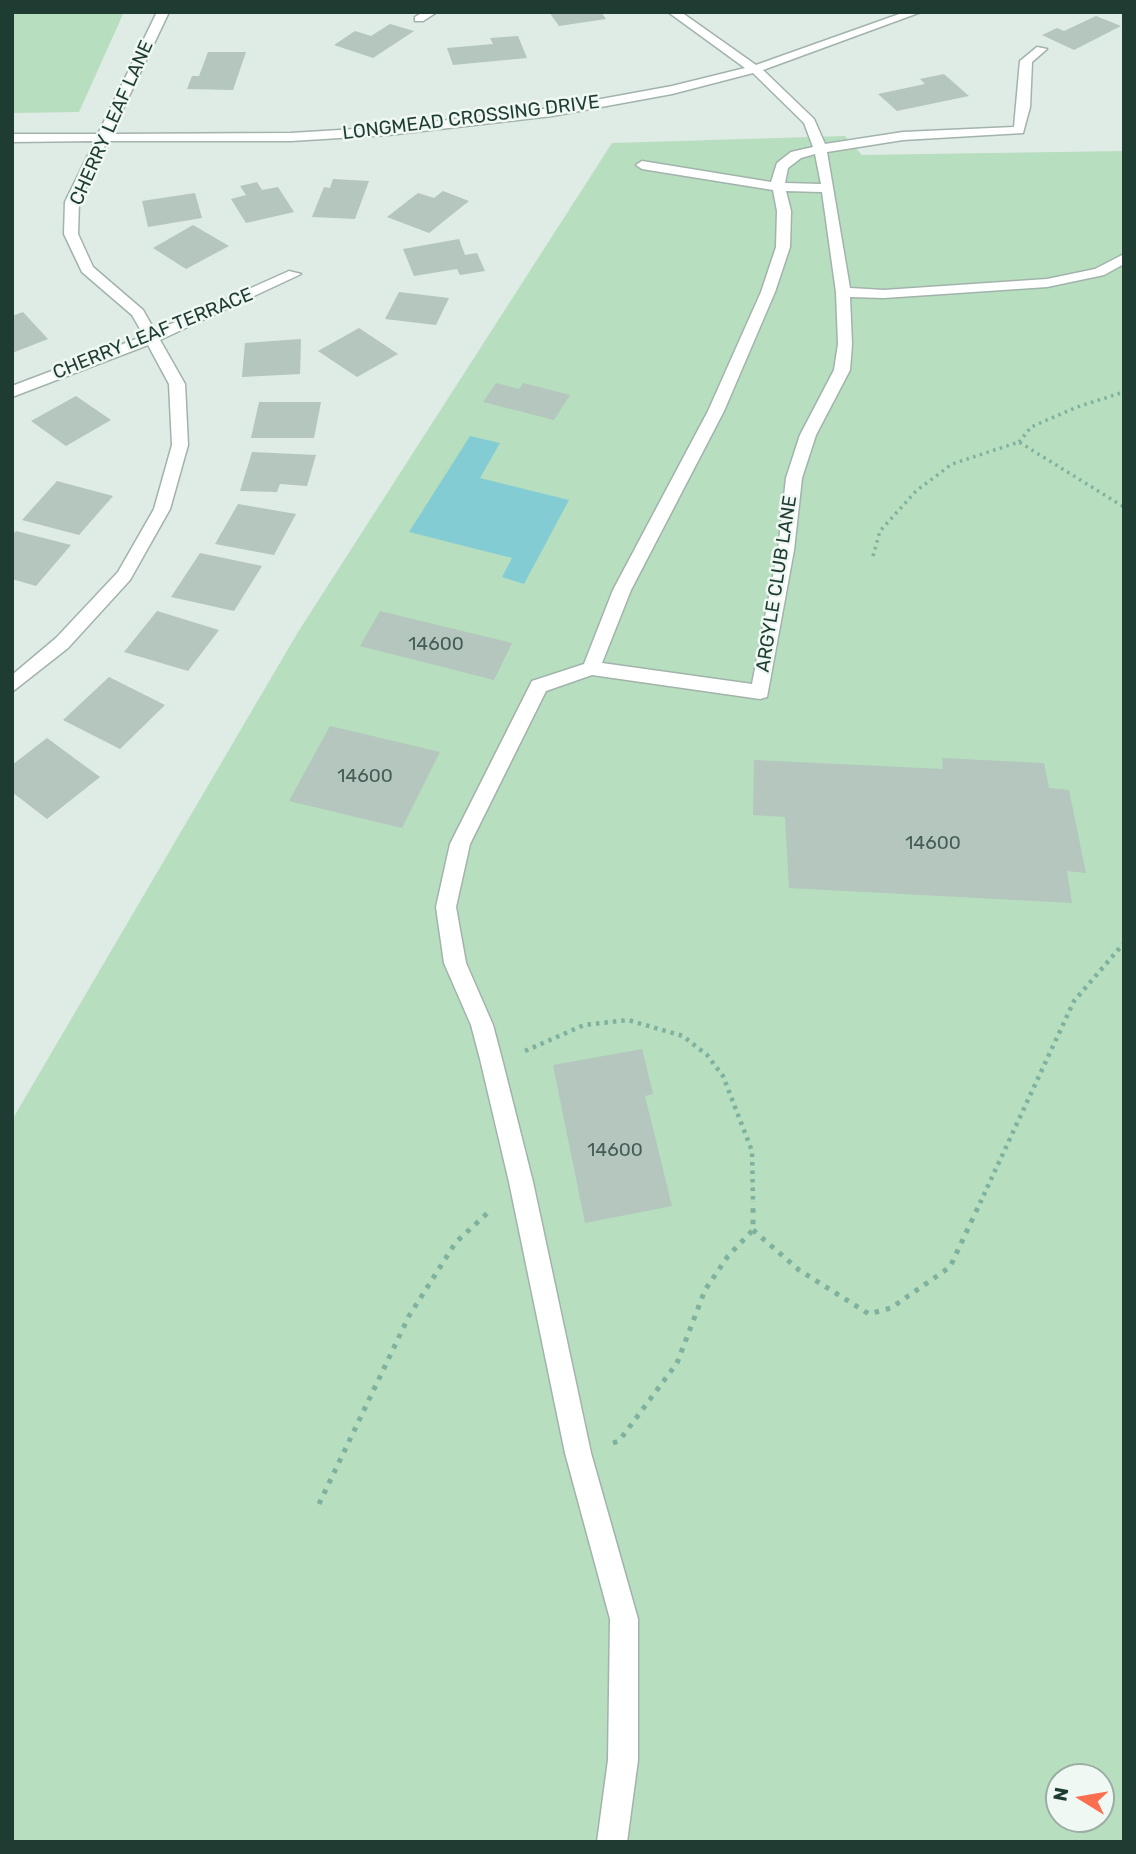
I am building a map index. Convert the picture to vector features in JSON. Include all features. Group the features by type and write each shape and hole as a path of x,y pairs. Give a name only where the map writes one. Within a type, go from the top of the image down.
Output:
{"street":[{"name":"CHERRY LEAF LANE","path":"12,685 62,643 124,576 162,509 180,445 177,384 138,313 87,269 71,234 72,202 163,12"},
{"path":"419,19 432,12"},
{"name":"ARGYLE CLUB LANE","path":"591,668 760,692 786,550 794,478 808,435 842,370 845,344 843,292 828,188 820,149 810,122 755,69 673,12"},
{"name":"LONGMEAD CROSSING DRIVE","path":"12,138 291,137 388,131 552,112 672,90 755,69 916,12"},
{"path":"612,1842 623,1760 624,1619 578,1453 521,1182 491,1059 482,1025 455,963 446,907 460,844 539,686 591,668 622,590 716,411 768,292 783,247 784,211 779,174 787,160 820,149 903,136 1019,130 1024,107 1026,61 1041,49"},
{"path":"642,165 779,187 828,188"},
{"path":"843,292 884,294 1047,283 1100,272 1124,258"},
{"name":"CHERRY LEAF TERRACE","path":"12,392 153,338 294,274"}],"path":[{"path":"873,556 880,531 916,491 952,464 1019,442 1031,427 1077,407 1124,392"},
{"path":"1019,442 1124,507"},
{"path":"753,1230 799,1270 869,1314 891,1308 950,1267 1074,1001 1124,943"},
{"path":"491,1059 538,1047 584,1025 617,1021 628,1020 683,1036 707,1055 723,1076 752,1151 753,1230 727,1256 705,1290 677,1363 618,1441 578,1453"},
{"path":"319,1504 409,1317 456,1242 521,1182"}],"green space":[{"path":"12,12 124,12 79,112 12,113"},
{"path":"845,136 862,155 1124,151 1124,1842 12,1842 12,1120 298,632 612,143"}],"water":[{"path":"470,436 500,443 480,478 569,500 524,584 502,577 512,558 409,532"}],"building":[{"path":"549,12 601,12 606,19 559,26"},
{"path":"1096,16 1121,26 1074,50 1042,35 1057,28 1064,31"},
{"path":"390,24 414,31 373,58 334,45 355,31 371,36"},
{"path":"518,36 527,58 453,65 447,48 493,44 490,38"},
{"path":"208,52 246,52 233,90 187,89 192,76 199,76"},
{"path":"944,74 969,96 897,111 878,94 925,84 920,79"},
{"path":"333,179 369,181 355,219 312,217 324,187 330,188"},
{"path":"257,182 262,190 278,187 294,212 246,223 231,199 246,195 240,186"},
{"path":"443,191 469,201 429,233 387,217 418,193 434,198"},
{"path":"195,193 202,218 148,227 142,201"},
{"path":"193,225 229,246 186,269 153,248"},
{"path":"459,239 465,255 477,253 485,271 460,275 457,269 414,276 403,249"},
{"path":"399,292 449,298 436,325 385,319"},
{"path":"23,312 48,339 12,353 12,316"},
{"path":"359,328 398,354 357,377 318,351"},
{"path":"301,339 300,374 242,377 245,343"},
{"path":"496,383 519,389 523,383 570,395 554,420 483,402"},
{"path":"76,396 111,420 66,446 31,421"},
{"path":"259,402 321,402 314,438 251,438"},
{"path":"252,452 316,455 307,486 280,484 277,492 240,491"},
{"path":"57,481 113,496 79,535 22,520"},
{"path":"238,504 296,514 274,555 215,544"},
{"path":"16,531 71,545 36,586 12,579 12,535"},
{"path":"200,553 262,566 234,611 171,597"},
{"path":"157,611 219,630 188,671 124,652"},
{"path":"380,611 512,643 494,680 360,646"},
{"path":"109,677 165,705 120,749 63,720"},
{"path":"330,726 440,752 402,828 289,801"},
{"path":"47,738 100,777 47,819 12,792 12,765"},
{"path":"942,758 1044,763 1049,788 1069,790 1086,873 1067,871 1072,903 789,888 785,817 753,815 754,760 943,769"},
{"path":"642,1049 653,1094 645,1096 672,1206 585,1223 553,1065"}]}
